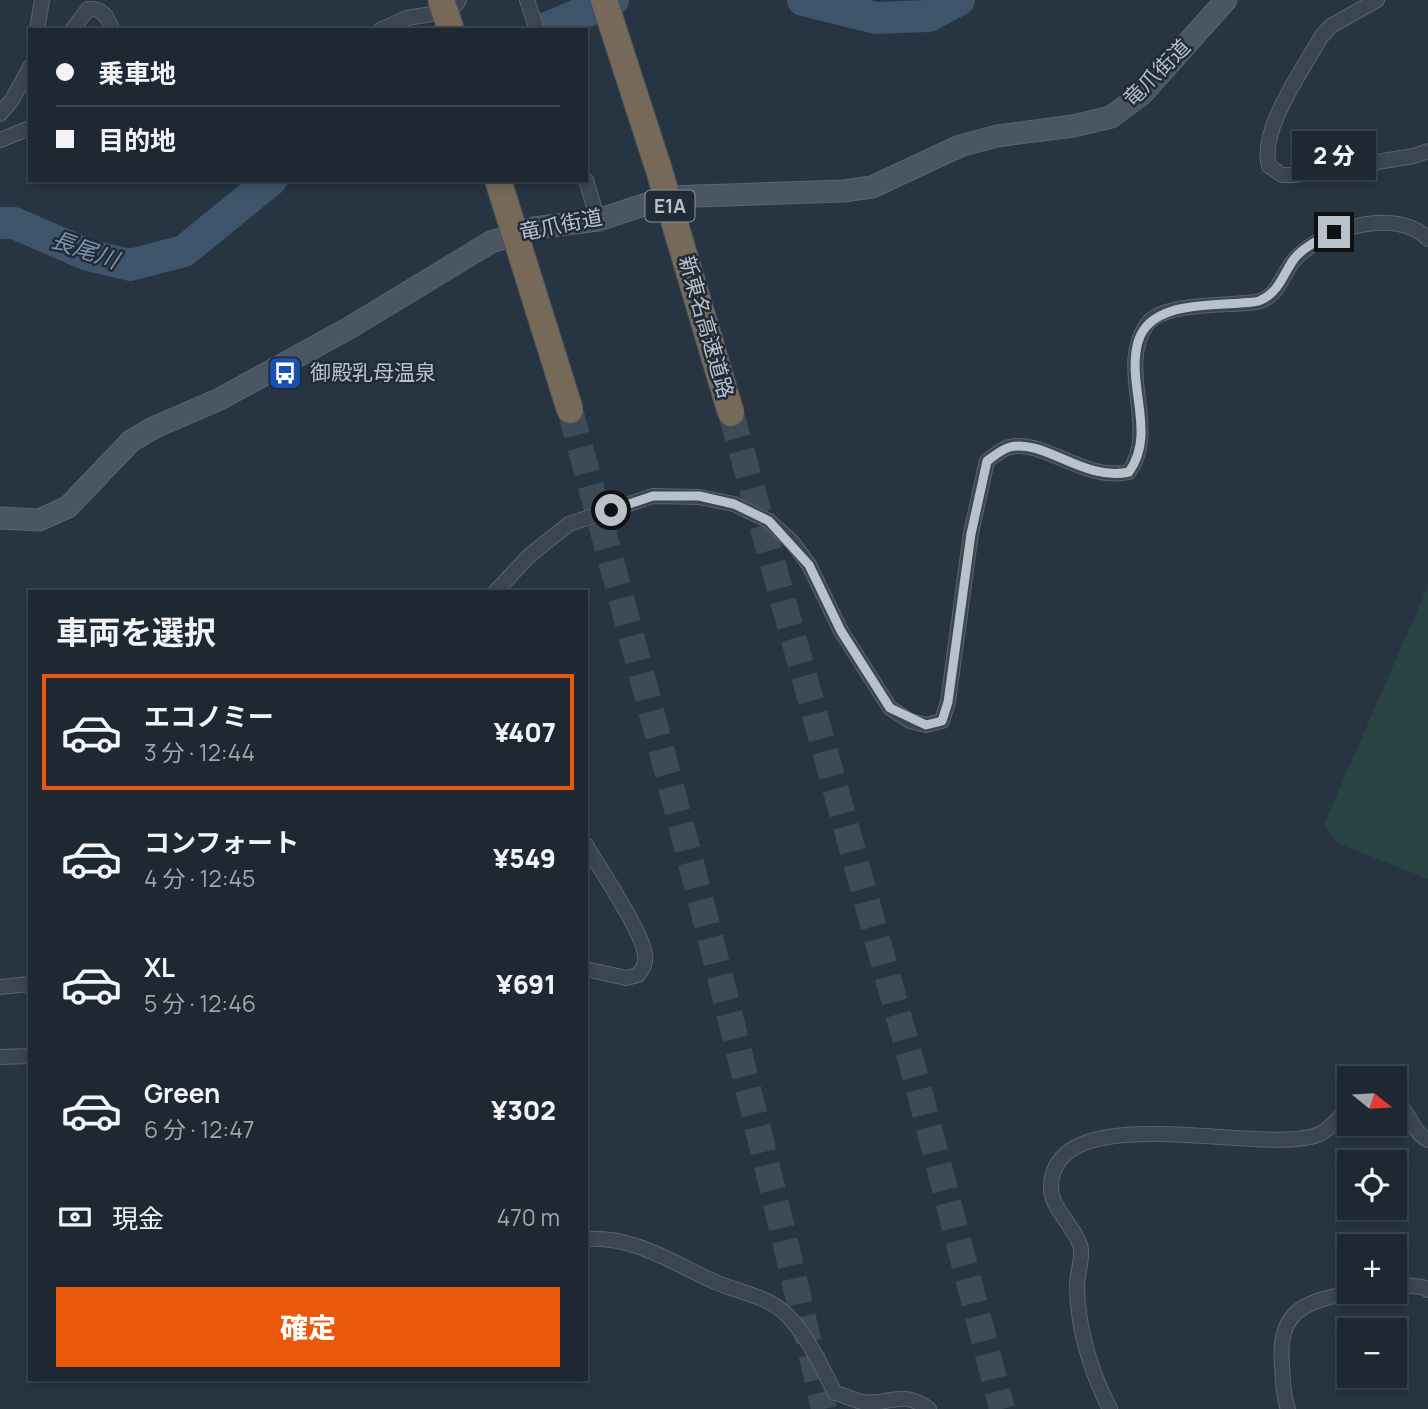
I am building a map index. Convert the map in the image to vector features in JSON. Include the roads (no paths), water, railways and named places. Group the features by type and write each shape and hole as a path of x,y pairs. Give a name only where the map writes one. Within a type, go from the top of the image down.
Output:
{"highway":[{"path":"441,0 450,28"},
{"name":"新東名高速道路","path":"604,0 659,170 731,413"},
{"path":"499,182 570,410"}],"main road":[{"name":"竜爪街道","path":"0,518 40,520 68,507 131,441 142,434 220,399 326,341 491,242 534,228 598,220 668,197 843,191 872,187 960,146 997,136 1073,126 1111,117 1142,94 1226,0"}],"street":[{"path":"37,28 42,0"},
{"path":"384,28 407,18 451,11 458,0"},
{"path":"527,0 536,28"},
{"path":"1377,0 1331,26 1321,37 1270,133 1265,152 1269,166 1282,175 1296,175 1414,156 1428,151"},
{"path":"74,28 88,9 96,8 106,14 111,28"},
{"path":"0,114 12,100 28,71"},
{"path":"0,140 28,129"},
{"path":"587,182 598,220"},
{"path":"497,590 530,555 569,524 653,496 699,496 734,504 769,521 793,543 809,565 841,631 890,708 926,725 942,721 948,702 971,534 987,461 1007,447 1028,445 1052,457 1113,476 1129,472 1138,459 1143,442 1136,395 1138,342 1150,321 1169,311 1260,301 1277,289 1296,257 1334,232 1395,221 1417,228 1428,239"},
{"path":"588,848 616,893 645,952 645,966 638,975 626,978 588,970"},
{"path":"0,987 28,984"},
{"path":"0,1057 28,1056"},
{"path":"1407,1113 1421,1137 1428,1140"},
{"path":"1110,1409 1086,1357 1077,1286 1082,1247 1063,1219 1051,1190 1055,1171 1067,1152 1093,1140 1160,1133 1286,1139 1322,1133 1337,1119"},
{"path":"588,1239 608,1238 652,1250 714,1282 766,1300 786,1314 810,1345 835,1392 864,1402 903,1397 916,1400 929,1409"},
{"path":"1407,1285 1428,1290"},
{"path":"1288,1409 1281,1338 1288,1318 1306,1306 1337,1297"}],"waterway":[{"name":"長尾川","path":"547,28 613,0"},
{"name":"長尾川","path":"803,0 876,18 929,16 959,0"},
{"name":"長尾川","path":"0,223 14,223 88,255 130,265 184,251 269,182"}],"tunnel":[{"path":"570,410 703,908 824,1409"},
{"path":"731,413 918,1086 1002,1409"}],"place":[{"name":"御殿乳母温泉","path":"285,373"}]}
